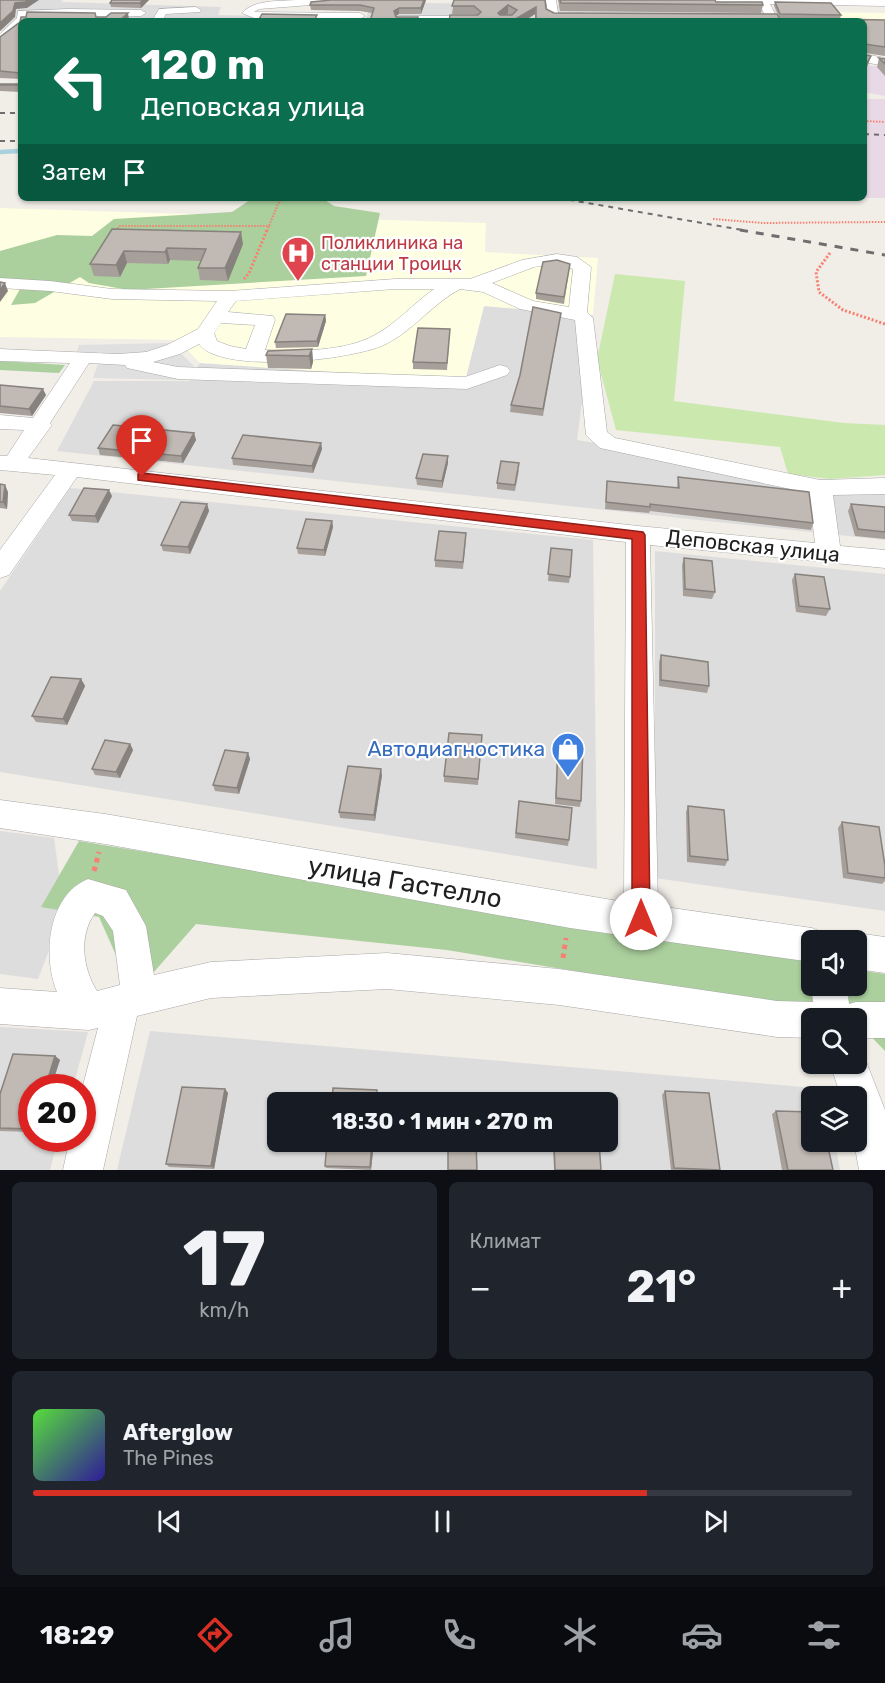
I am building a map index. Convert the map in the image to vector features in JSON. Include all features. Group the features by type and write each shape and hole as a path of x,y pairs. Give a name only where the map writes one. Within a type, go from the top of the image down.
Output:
{"street":[{"path":"337,0 260,6 251,8 247,13 254,15 359,15"},
{"path":"551,0 553,16 601,16"},
{"path":"690,0 874,4"},
{"path":"728,18 772,18 763,1"},
{"path":"400,18 402,7"},
{"path":"159,18 164,11 196,10"},
{"path":"21,18 16,13 69,12 105,18 141,13"},
{"path":"0,40 18,23"},
{"path":"0,40 18,40"},
{"path":"867,59 885,62"},
{"path":"205,333 207,342 214,348 254,354 292,355 367,346 389,336 429,302 464,284 524,263 569,260 582,267 578,314"},
{"path":"0,283 50,286 112,294 230,296 395,284 464,284 499,290 534,308 578,314 584,318 597,435 608,443 820,488 885,486"},
{"path":"0,372 149,358 184,346 205,333 230,296"},
{"path":"216,317 266,320 254,354"},
{"path":"0,355 78,366"},
{"path":"123,362 178,374 467,383 500,371"},
{"name":"Деповская улица","path":"7,464 41,425 78,366"},
{"path":"0,422 41,425"},
{"name":"Деповская улица","path":"7,464 71,469 638,535 885,559"},
{"path":"0,569 71,469"},
{"path":"820,488 829,554"},
{"path":"638,535 641,919"},
{"name":"улица Гастелло","path":"0,814 105,829 570,911 641,919 801,943"},
{"path":"83,1170 117,1004 129,926 114,902 88,895 72,916 67,946 70,982 117,1004"},
{"path":"867,953 885,955"},
{"path":"0,1006 117,1004 211,980 387,971 559,987 777,1019 801,1020"},
{"path":"867,1020 885,1020"},
{"path":"853,1074 880,1156"}],"path":[{"path":"867,122 885,122"},
{"path":"230,296 249,273 280,201"},
{"path":"713,219 763,223 885,222"},
{"path":"114,235 119,226 270,226"},
{"path":"830,253 816,272 819,292 843,310 885,324"},
{"path":"88,895 105,829"},
{"path":"559,987 570,911"}],"shaded area":[{"path":"0,0 63,0 61,2 221,7 218,15 349,18 18,18 18,32 0,31"},
{"path":"372,2 775,9 781,18 366,18"},
{"path":"785,11 885,13 885,49 867,25 867,18 790,18"},
{"path":"867,65 885,67 885,96 867,93"},
{"path":"867,99 885,99 885,198 867,198"},
{"name":"Поликлиника на станции Троицк","path":"0,208 486,223 485,252 598,258 593,315 484,306 465,381 200,363 177,340 0,337"},
{"path":"484,306 593,315 577,440 830,482 885,479 885,540 57,451 94,381 189,381 200,363 465,381"},
{"path":"170,343 194,366 184,380 93,378 102,352 77,352 79,345"},
{"path":"70,488 593,540 597,869 0,772 0,591"},
{"path":"655,551 885,574 885,911 655,878"},
{"path":"0,831 54,838 64,911 38,979 0,974"},
{"path":"0,1027 88,1032 77,1074 18,1074 18,1152 55,1152 50,1170 0,1170"},
{"path":"150,1031 801,1087 801,1152 837,1152 840,1170 117,1170"}],"green space":[{"path":"248,201 326,201 334,206 380,213 366,276 129,290 89,283 80,277 35,303 11,305 20,289 0,286 0,251 57,235 92,236 114,219 232,212"},
{"path":"615,274 685,281 674,401 844,423 885,425 885,475 830,479 788,474 780,447 616,430 597,359"},
{"path":"0,361 65,365 59,373 0,370"},
{"path":"79,841 801,960 801,996 867,996 867,971 885,974 885,1051 867,1032 867,1008 801,1009 447,950 196,924 153,973 123,971 99,917 41,907"}],"building":[{"path":"0,0 29,0 15,3 13,11 0,23"},
{"path":"112,0 143,0 140,3 110,3"},
{"path":"424,0 421,8 399,8 394,11 396,17 418,18 371,18 374,8 360,5 310,5 311,2"},
{"path":"454,0 545,0 546,9 554,13 777,14 779,18 536,18 536,7 517,18 450,18 450,15 478,15 481,12 474,6 452,6","holes":["508,5 517,10 512,15 500,15 498,13"]},
{"path":"560,0 715,0 716,2 762,2 763,5 561,3"},
{"path":"775,2 831,3 841,15 780,14"},
{"path":"27,12 95,13 96,17 106,17 111,13 128,13 122,18 21,18 26,17"},
{"path":"262,14 317,15 316,18 260,18"},
{"path":"867,20 885,20 885,47 867,44"},
{"path":"18,24 18,73 0,71 0,37"},
{"path":"112,229 241,232 225,268 198,268 206,249 167,248 165,252 124,251 116,265 90,264"},
{"path":"557,260 570,264 564,297 536,293 543,262"},
{"path":"533,307 561,313 543,409 511,405 520,375"},
{"path":"286,314 325,315 317,341 275,342"},
{"path":"418,328 450,329 447,363 413,362"},
{"path":"312,349 309,356 266,355 268,351"},
{"path":"0,385 43,389 29,409 0,406"},
{"path":"113,425 194,433 181,456 98,448"},
{"path":"243,435 321,443 312,466 232,458"},
{"path":"423,454 448,456 442,481 416,478"},
{"path":"501,461 519,463 515,485 497,483"},
{"path":"678,477 809,492 813,523 650,504 650,507 606,502 607,481 679,488"},
{"path":"0,484 5,485 3,502 0,502"},
{"path":"84,488 109,490 95,516 69,515"},
{"path":"181,502 207,504 188,547 161,545"},
{"path":"851,504 885,507 885,532 858,529"},
{"path":"306,519 332,521 324,550 297,548"},
{"path":"439,531 466,533 463,562 435,560"},
{"path":"551,548 572,550 570,577 548,574"},
{"path":"684,558 712,561 715,592 685,589"},
{"path":"795,574 824,577 830,609 799,606"},
{"path":"661,655 708,662 709,686 661,680"},
{"path":"51,677 81,679 63,719 32,716"},
{"path":"449,733 482,735 478,779 444,776"},
{"path":"105,740 130,744 116,772 92,769"},
{"name":"Автодиагностика","path":"558,743 583,746 581,801 556,798"},
{"path":"225,750 248,753 237,788 213,785"},
{"path":"348,766 381,769 374,815 339,812"},
{"path":"519,801 572,808 569,840 516,833"},
{"path":"688,806 724,810 728,860 690,856"},
{"path":"842,822 879,827 885,878 848,873"},
{"path":"13,1054 55,1056 49,1074 18,1074 18,1129 0,1128 0,1094"},
{"path":"182,1087 225,1089 211,1166 166,1164"},
{"path":"333,1088 377,1090 377,1092 333,1092"},
{"path":"665,1091 709,1093 720,1170 674,1168"},
{"path":"776,1111 801,1112 801,1152 829,1152 833,1170 788,1170"},
{"path":"326,1152 371,1152 370,1167 325,1166"},
{"path":"448,1152 476,1152 477,1170 448,1170"},
{"path":"554,1152 600,1152 601,1170 555,1170"}],"waterway":[{"path":"0,152 18,151"}],"railway":[{"path":"0,113 18,113"},
{"path":"867,134 885,135"},
{"path":"0,141 18,141"},
{"path":"576,201 748,231"},
{"path":"740,230 885,255"}],"place":[{"name":"Поликлиника на станции Троицк","path":"298,282"},
{"name":"Автодиагностика","path":"568,778"}],"route":[{"path":"142,477 638,535 641,919"}]}
